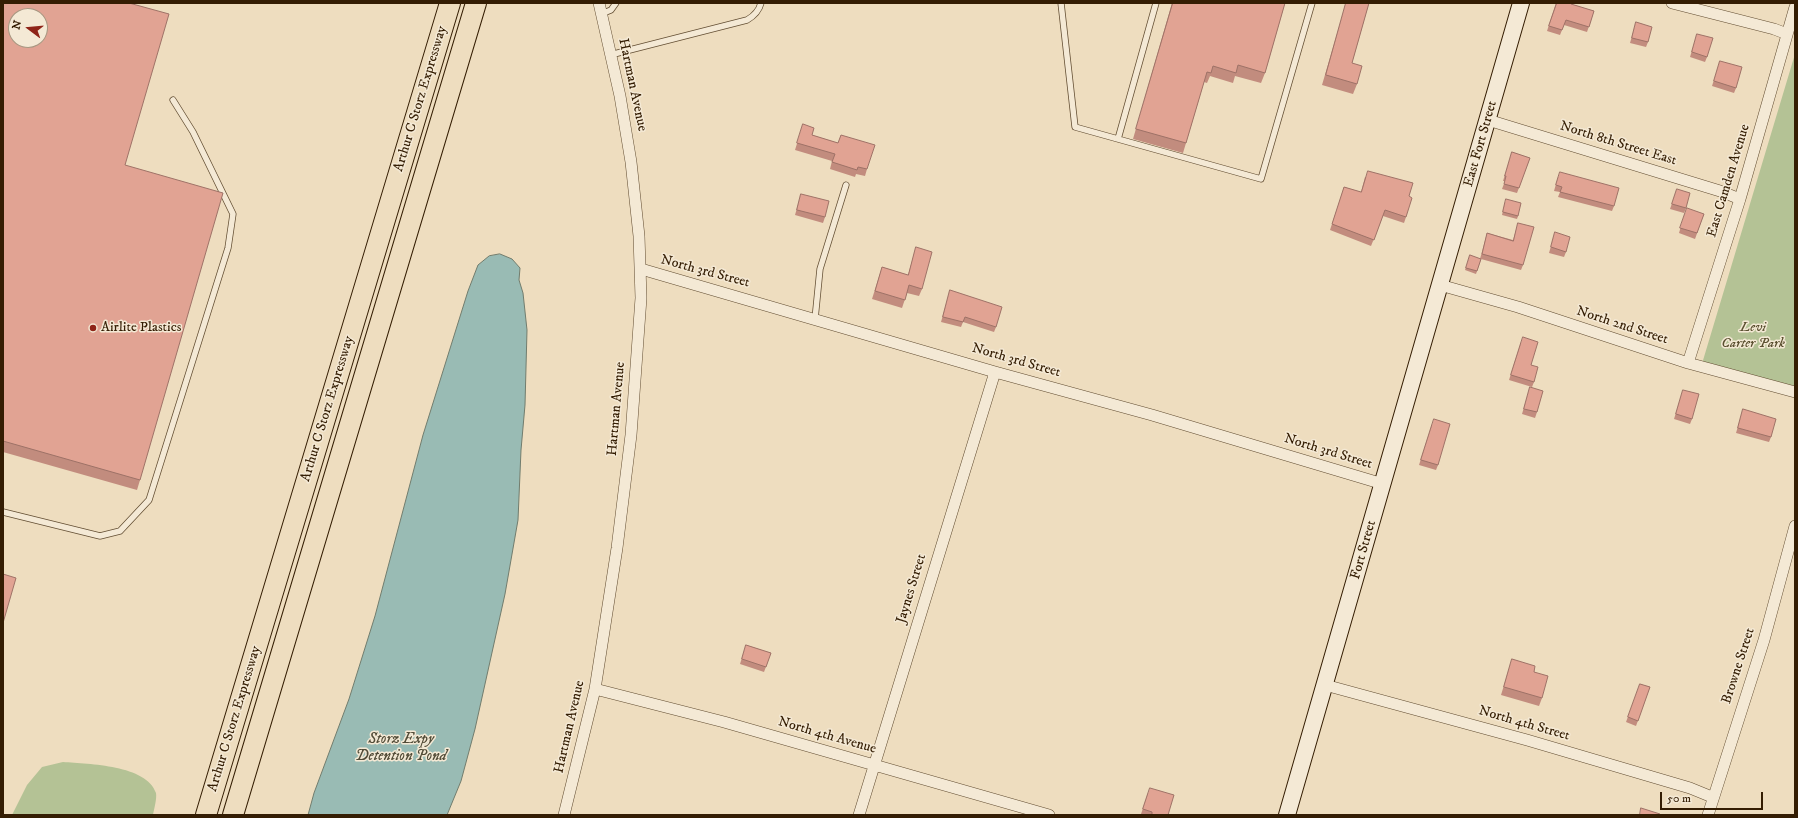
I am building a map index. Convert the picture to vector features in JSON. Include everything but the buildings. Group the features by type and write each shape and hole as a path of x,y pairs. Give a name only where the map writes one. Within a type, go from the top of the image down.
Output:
{"highway":[{"name":"Arthur C Storz Expressway","path":"206,815 450,3"},
{"name":"Arthur C Storz Expressway","path":"233,815 476,3"}],"street":[{"name":"Hartman Avenue","path":"564,815 595,689 617,548 631,434 637,357 641,269 632,162 620,96 599,3"},
{"name":"East Fort Street","path":"1440,285 1521,3"},
{"path":"1672,3 1774,28 1787,34"},
{"name":"East Camden Avenue","path":"1688,363 1740,198 1795,7"},
{"name":"North 8th Street East","path":"1488,120 1740,198"},
{"name":"North 3rd Street","path":"641,269 995,372 1152,415 1384,484"},
{"name":"North 2nd Street","path":"1440,285 1518,307 1688,363 1795,392"},
{"name":"Fort Street","path":"1287,815 1384,484 1440,285"},
{"name":"Jaynes Street","path":"858,815 995,372"},
{"name":"Browne Street","path":"1708,815 1712,798 1764,640 1795,526"},
{"name":"North 4th Street","path":"1325,686 1527,740 1690,788 1712,798"},
{"name":"North 4th Avenue","path":"595,689 724,722 1049,815"}],"lane":[{"path":"601,14 611,10 616,3"},
{"path":"610,55 747,20 754,16 760,8 761,3"},
{"path":"1061,3 1075,127 1261,179 1312,3"},
{"path":"1118,139 1156,3"},
{"path":"3,512 100,536 120,531 149,500 228,248 233,214 193,132 173,100"},
{"path":"815,319 820,269 846,185"}],"green space":[{"name":"Levi Carter Park","path":"1795,54 1795,395 1701,367"},
{"path":"63,762 101,765 129,771 141,777 150,784 156,793 153,815 12,815 27,785 42,767"}],"water":[{"name":"Storz Expy Detention Pond","path":"500,254 512,259 520,268 519,280 523,293 527,330 525,405 521,450 518,520 505,594 475,729 461,781 447,815 308,815 314,793 349,699 375,616 423,435 468,291 478,265 489,256"}],"place":[{"name":"Airlite Plastics","path":"93,328"}]}
